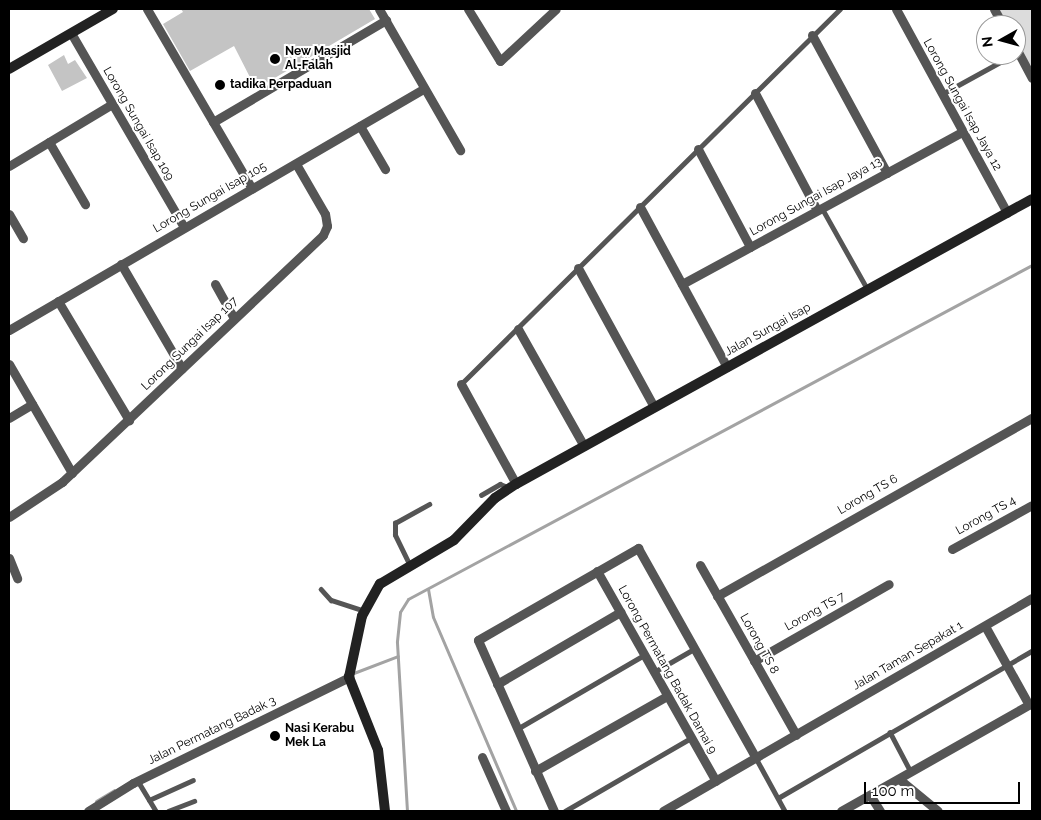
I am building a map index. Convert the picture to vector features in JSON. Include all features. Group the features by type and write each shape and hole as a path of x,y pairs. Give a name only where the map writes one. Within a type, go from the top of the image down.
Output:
{"street":[{"path":"9,69 113,9"},
{"path":"147,9 252,189"},
{"path":"379,9 460,150"},
{"path":"468,9 500,61 556,9"},
{"name":"Lorong Sungai Isap Jaya 12","path":"896,9 1006,213"},
{"path":"212,122 386,20"},
{"name":"Lorong Sungai Isap 109","path":"71,33 184,227"},
{"path":"812,36 887,172"},
{"path":"1024,65 1032,78"},
{"name":"Lorong Sungai Isap 105","path":"9,330 424,88"},
{"path":"755,93 820,209"},
{"path":"9,166 112,104"},
{"path":"360,126 385,169"},
{"name":"Lorong Sungai Isap Jaya 13","path":"682,284 962,132"},
{"path":"49,142 85,204"},
{"path":"698,149 750,247"},
{"name":"Lorong Sungai Isap 107","path":"9,517 72,473 326,231 325,214 296,164"},
{"name":"Jalan Sungai Isap","path":"349,677 364,611 380,584 454,540 513,486 1032,199"},
{"path":"640,207 727,367"},
{"path":"9,214 22,238"},
{"path":"121,264 182,369"},
{"path":"578,268 654,407"},
{"path":"215,284 234,318"},
{"path":"58,301 129,420"},
{"path":"518,329 584,446"},
{"path":"9,364 72,473"},
{"path":"461,384 513,486"},
{"path":"9,418 32,404"},
{"name":"Lorong TS 6","path":"717,596 1032,418"},
{"name":"Lorong TS 4","path":"952,549 1032,505"},
{"path":"554,811 478,640 638,548 756,758"},
{"path":"9,558 17,578"},
{"name":"Lorong TS 8","path":"700,565 796,735"},
{"name":"Lorong Permatang Badak Damai 9","path":"597,571 716,781"},
{"name":"Lorong TS 7","path":"754,661 889,584"},
{"name":"Jalan Taman Sepakat 1","path":"664,811 1032,598"},
{"path":"498,684 620,612"},
{"path":"841,811 1031,704 985,626"},
{"path":"349,677 378,750 385,811"},
{"name":"Jalan Permatang Badak 3","path":"88,811 138,780 349,677"},
{"path":"535,771 667,696"},
{"path":"482,757 506,811"},
{"path":"899,778 938,811"},
{"path":"870,795 880,811"}],"lane":[{"path":"461,384 840,9"},
{"path":"942,94 993,65"},
{"path":"820,209 868,290"},
{"path":"481,495 500,484 513,486"},
{"path":"410,566 393,528 395,523 429,504"},
{"path":"321,589 331,600 364,611"},
{"path":"654,672 694,649"},
{"path":"778,798 1032,650"},
{"path":"517,729 644,655"},
{"path":"890,732 911,772"},
{"path":"566,811 691,738"},
{"path":"756,758 786,811"},
{"path":"138,780 156,811"},
{"path":"149,800 192,780"},
{"path":"168,811 194,801"}],"shaded area":[{"path":"999,9 1032,9 1032,71 1026,60 1026,15 1002,15"}],"building":[{"name":"New Masjid Al-Falah","path":"181,9 369,9 375,19 256,89 234,46 190,71 163,24 183,12"},
{"path":"64,55 68,64 75,60 87,78 62,91 48,65"}],"waterway":[{"path":"407,811 397,641 400,612 408,599 1032,265"},
{"path":"428,589 433,617 516,811"},
{"path":"351,674 398,656"},
{"path":"96,801 114,790"}],"place":[{"name":"New Masjid Al-Falah","path":"275,59"},
{"name":"tadika Perpaduan","path":"220,85"},
{"name":"Nasi Kerabu Mek La","path":"275,736"}]}
